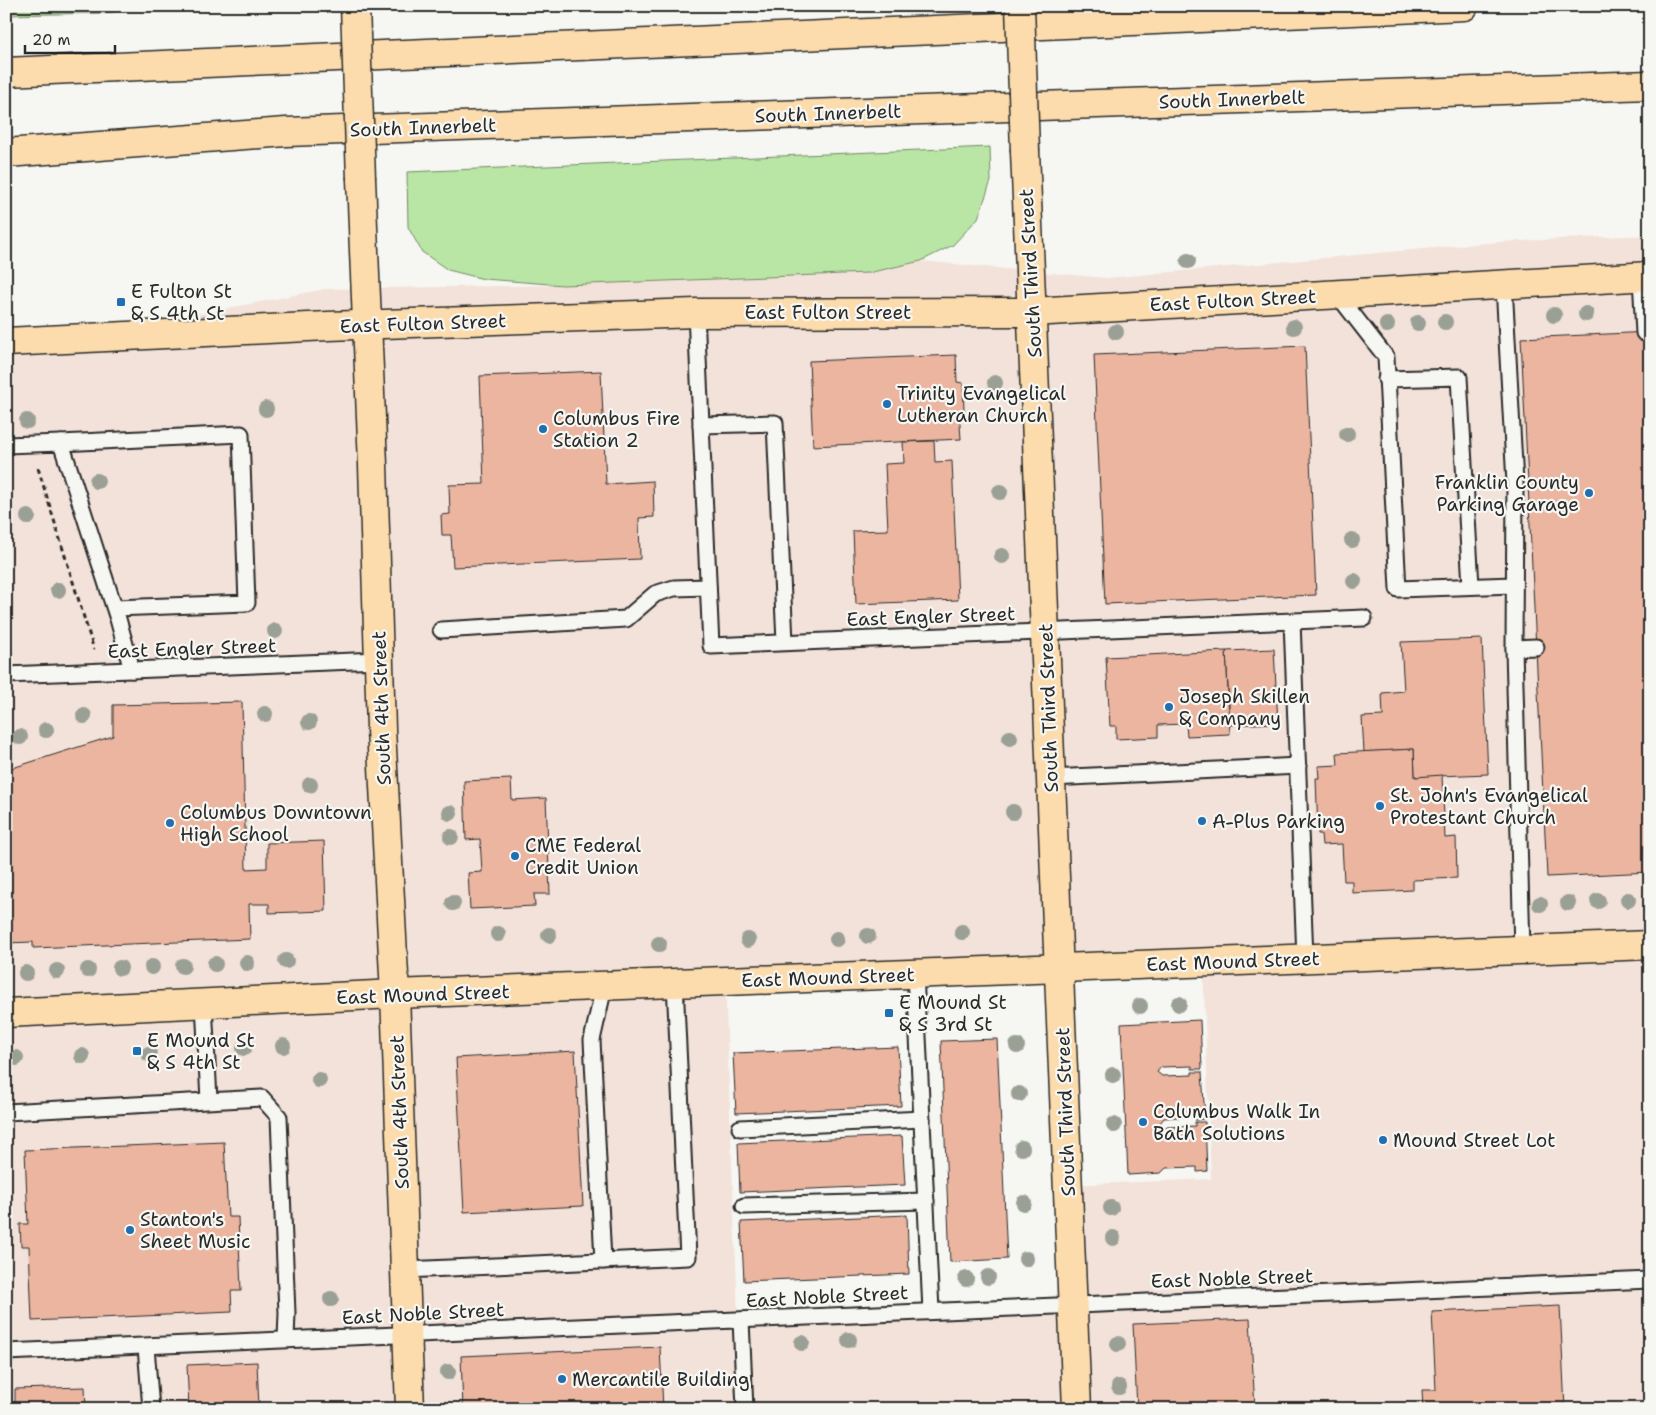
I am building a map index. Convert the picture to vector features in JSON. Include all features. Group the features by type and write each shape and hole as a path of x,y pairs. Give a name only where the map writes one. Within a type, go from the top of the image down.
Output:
{"main road":[{"name":"South 4th Street","path":"355,6 373,465 378,660 395,994 410,1409"},
{"name":"South Third Street","path":"1020,6 1077,1409"},
{"path":"6,72 1464,6"},
{"name":"South Innerbelt","path":"6,154 286,132 1650,85"},
{"name":"East Fulton Street","path":"6,342 366,324 696,313 1032,312 1645,277"},
{"name":"East Mound Street","path":"6,1013 395,994 1650,945"}],"lane":[{"path":"1644,333 1645,277"},
{"path":"1504,285 1515,483 1514,648 1522,950"},
{"path":"1337,294 1386,357 1398,589 1514,585"},
{"path":"440,630 626,619 655,594 674,588 708,587 696,313"},
{"path":"1386,379 1459,377 1471,586"},
{"path":"701,425 775,423 785,642"},
{"path":"6,444 241,434 247,603 115,608"},
{"path":"61,443 115,608 132,670"},
{"name":"East Engler Street","path":"708,587 710,646 1364,618"},
{"path":"1292,621 1305,958"},
{"path":"1514,648 1536,647"},
{"name":"East Engler Street","path":"6,675 378,660"},
{"path":"1051,778 1298,766"},
{"path":"915,974 931,1311"},
{"path":"405,1270 688,1257 675,983"},
{"path":"603,1261 592,1040 604,987"},
{"path":"204,1004 209,1100"},
{"path":"6,1112 262,1098 279,1117 287,1313 286,1339"},
{"path":"740,1128 922,1119"},
{"path":"744,1206 926,1200"},
{"name":"East Noble Street","path":"6,1352 1650,1280"},
{"path":"741,1320 745,1409"},
{"path":"146,1346 151,1409"}],"path":[{"path":"31,468 40,468 96,658"}],"shaded area":[{"path":"1650,235 1650,1409 6,1409 6,342 71,339 325,289 563,285 868,273 921,261 1107,278 1498,242","holes":["1203,964 1211,1179 1067,1185 1072,1305 738,1317 725,982"]}],"green space":[{"path":"6,6 150,6 106,13 6,15"},
{"path":"990,147 991,181 978,218 953,245 921,261 868,273 563,285 484,279 448,270 422,252 408,227 407,172"}],"building":[{"name":"Franklin County Parking Garage","path":"1650,332 1650,872 1547,877 1521,338"},
{"path":"1305,346 1316,595 1105,604 1094,355"},
{"name":"Trinity Evangelical Lutheran Church","path":"956,355 957,382 963,383 964,411 959,411 961,439 813,446 809,361"},
{"name":"Columbus Fire Station 2","path":"601,371 606,484 653,481 654,517 639,518 640,559 453,567 451,535 442,535 441,515 450,514 449,485 484,484 480,376"},
{"path":"934,441 935,462 952,461 958,600 856,604 853,531 888,530 885,464 904,463 903,442"},
{"path":"1482,639 1488,774 1415,777 1414,749 1364,752 1362,717 1383,716 1382,693 1404,691 1401,642"},
{"path":"1274,649 1278,723 1230,725 1226,651"},
{"name":"Joseph Skillen & Company","path":"1226,651 1230,734 1187,736 1186,724 1158,725 1158,737 1116,739 1116,726 1110,726 1106,657"},
{"name":"Columbus Downtown High School","path":"242,702 246,869 267,868 267,843 324,841 326,911 269,913 269,904 249,904 250,939 33,948 33,942 6,943 6,770 113,736 113,705"},
{"name":"St. John's Evangelical Protestant Church","path":"1414,749 1415,777 1442,775 1445,838 1456,837 1457,878 1413,880 1413,890 1352,893 1352,881 1344,881 1342,844 1322,845 1321,834 1318,834 1316,778 1319,778 1318,766 1338,765 1337,753"},
{"name":"CME Federal Credit Union","path":"511,779 512,800 546,798 550,894 534,894 535,906 470,909 468,873 482,872 480,839 466,840 464,781"},
{"path":"1200,1020 1202,1069 1192,1069 1192,1066 1161,1067 1157,1072 1162,1076 1192,1075 1192,1072 1202,1072 1205,1119 1195,1120 1194,1116 1164,1118 1160,1123 1165,1127 1195,1126 1195,1122 1205,1122 1207,1171 1197,1172 1197,1167 1166,1168 1161,1173 1128,1175 1121,1024"},
{"path":"997,1039 1007,1259 950,1262 941,1041"},
{"path":"898,1047 901,1106 736,1113 733,1053"},
{"path":"575,1051 583,1206 464,1212 456,1058"},
{"path":"902,1136 905,1185 740,1192 738,1143"},
{"name":"Stanton's Sheet Music","path":"224,1142 228,1217 238,1217 241,1291 231,1291 232,1312 32,1321 29,1246 21,1246 20,1224 28,1224 25,1150"},
{"path":"907,1215 909,1274 744,1281 741,1222"},
{"path":"1560,1306 1565,1409 1423,1409 1422,1390 1436,1390 1432,1312"},
{"path":"1250,1319 1255,1409 1137,1409 1133,1324"},
{"name":"Mercantile Building","path":"660,1347 663,1409 463,1409 461,1356"},
{"path":"257,1362 259,1409 189,1409 187,1365"},
{"path":"85,1387 86,1409 15,1409 15,1389"}],"place":[{"name":"E Fulton St & S 4th St","path":"121,302"},
{"name":"Trinity Evangelical Lutheran Church","path":"887,404"},
{"name":"Columbus Fire Station 2","path":"543,429"},
{"name":"Franklin County Parking Garage","path":"1589,493"},
{"name":"Joseph Skillen & Company","path":"1169,707"},
{"name":"St. John's Evangelical Protestant Church","path":"1380,806"},
{"name":"A-Plus Parking","path":"1202,821"},
{"name":"Columbus Downtown High School","path":"170,823"},
{"name":"CME Federal Credit Union","path":"515,856"},
{"name":"E Mound St & S 3rd St","path":"889,1013"},
{"name":"E Mound St & S 4th St","path":"137,1051"},
{"name":"Columbus Walk In Bath Solutions","path":"1143,1122"},
{"name":"Mound Street Lot","path":"1383,1140"},
{"name":"Stanton's Sheet Music","path":"130,1230"},
{"name":"Mercantile Building","path":"562,1379"}]}
